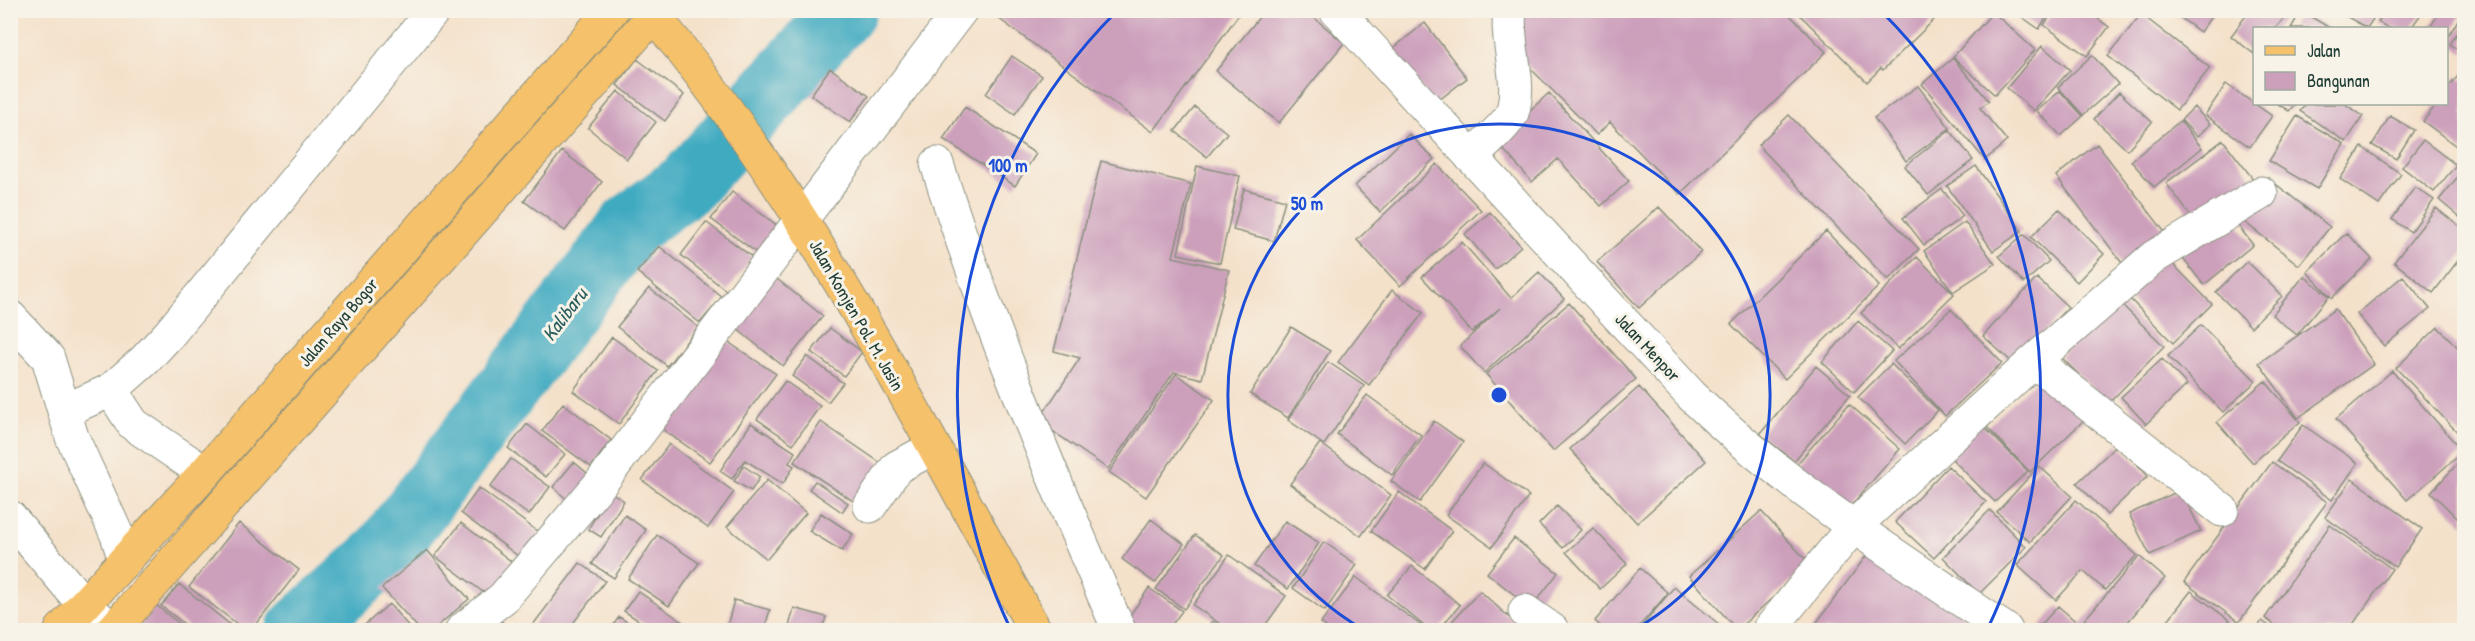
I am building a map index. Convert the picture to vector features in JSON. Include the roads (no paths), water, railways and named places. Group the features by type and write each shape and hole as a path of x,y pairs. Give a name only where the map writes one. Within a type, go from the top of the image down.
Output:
{"main road":[{"name":"Jalan Raya Bogor","path":"61,630 205,473 612,10"},
{"name":"Jalan Raya Bogor","path":"113,630 654,12"},
{"name":"Jalan Komjen Pol. M. Jasin","path":"654,12 802,219 1035,630"}],"street":[{"path":"64,411 111,390 144,361 170,333 434,10"},
{"path":"462,630 503,598 554,540 961,10"},
{"name":"Jalan Menpor","path":"1336,10 1716,419 1768,463 1853,527 2006,630"},
{"path":"1471,157 1512,115 1515,93 1508,27 1510,10"},
{"path":"937,164 965,252 1052,477 1119,630"},
{"path":"1769,630 1853,527 2034,361 2154,257 2261,193"},
{"path":"10,317 48,358 72,437 117,535 125,561"},
{"path":"2034,361 2222,510"},
{"path":"111,390 133,424 205,473"},
{"path":"870,506 897,467 933,448"},
{"path":"10,517 84,605 113,630"},
{"path":"1525,611 1552,630"}],"waterway":[{"name":"Kalibaru","path":"298,630 382,555 630,226 688,183 845,10"}]}
